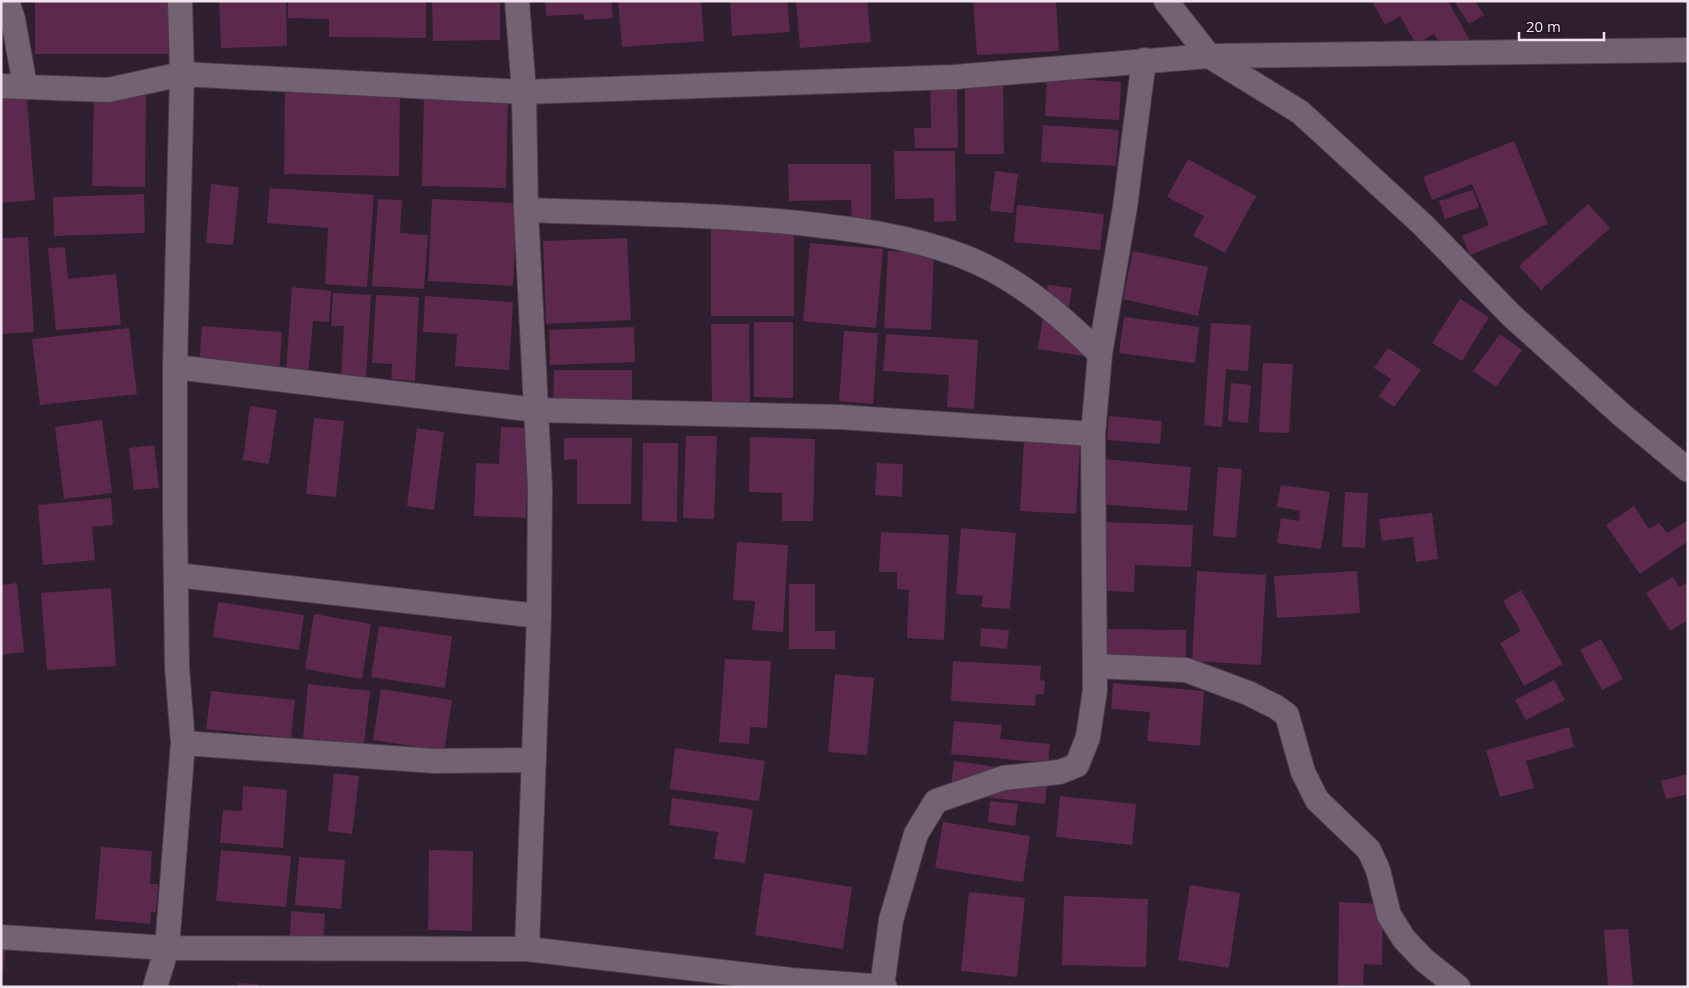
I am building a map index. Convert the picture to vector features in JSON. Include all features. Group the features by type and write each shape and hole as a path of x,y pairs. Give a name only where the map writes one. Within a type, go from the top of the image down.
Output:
{"street":[{"path":"8,1 25,86"},
{"path":"155,987 167,948 183,743 177,667 175,367 182,74 180,1"},
{"path":"517,1 524,92 526,210 540,488 539,616 527,948"},
{"path":"1166,1 1209,56 1300,112 1422,224 1512,316 1622,416 1688,470"},
{"path":"1,86 108,90 182,74 524,92 954,77 1209,56 1688,50"},
{"path":"1,937 167,948 527,948 709,978 791,980 883,987 891,920 916,834 936,801 1003,778 1060,772 1077,765 1088,737 1095,690 1093,434 1100,354 1125,207 1144,60"},
{"path":"526,210 739,217 844,228 915,242 963,256 1013,282 1069,323 1100,354"},
{"path":"175,367 536,410 840,417 1093,434"},
{"path":"176,575 539,616"},
{"path":"1095,666 1186,670 1248,693 1276,707 1287,715 1303,772 1317,800 1369,850 1378,870 1389,915 1404,939 1417,953 1458,987"},
{"path":"183,743 434,761 534,760"}],"building":[{"path":"35,1 168,1 168,54 35,54"},
{"path":"219,1 286,1 287,46 221,48"},
{"path":"288,1 426,1 426,38 329,37 329,19 288,18"},
{"path":"432,1 500,1 500,40 433,41"},
{"path":"545,1 611,1 613,18 584,20 583,14 546,16"},
{"path":"618,1 701,1 704,41 622,47"},
{"path":"730,1 787,1 790,32 732,36"},
{"path":"796,1 867,1 871,42 800,48"},
{"path":"973,1 1056,1 1059,51 977,55"},
{"path":"1372,1 1448,1 1473,46 1442,48 1434,34 1416,44 1400,16 1385,25"},
{"path":"1454,1 1475,1 1484,15 1469,24"},
{"path":"1047,77 1121,82 1119,120 1045,116"},
{"path":"965,81 1003,81 1004,154 965,154"},
{"path":"930,82 957,82 958,148 915,148 914,128 931,128"},
{"path":"26,87 35,200 1,203 1,89"},
{"path":"285,87 400,89 399,176 284,174"},
{"path":"94,93 146,94 145,187 92,186"},
{"path":"424,93 508,95 506,188 422,186"},
{"path":"1043,125 1119,130 1116,166 1041,162"},
{"path":"1514,141 1548,224 1470,255 1462,236 1489,225 1472,184 1432,200 1423,177"},
{"path":"894,151 955,151 956,221 934,222 934,198 895,199"},
{"path":"1188,159 1256,196 1225,253 1193,236 1204,216 1167,197"},
{"path":"788,164 871,164 871,219 852,219 851,200 789,201"},
{"path":"995,171 1018,174 1013,213 990,211"},
{"path":"211,184 239,187 233,245 206,243"},
{"path":"270,188 374,195 367,287 325,284 328,228 267,223"},
{"path":"1473,190 1479,207 1445,219 1439,201"},
{"path":"144,194 145,233 54,236 53,197"},
{"path":"378,199 402,200 400,233 428,235 424,289 372,286"},
{"path":"432,199 517,203 513,286 428,281"},
{"path":"1588,204 1610,228 1541,290 1519,266"},
{"path":"1017,205 1104,214 1100,250 1014,242"},
{"path":"711,228 794,228 794,316 711,316"},
{"path":"28,237 34,332 1,334 1,238"},
{"path":"627,238 631,320 546,324 543,241"},
{"path":"810,243 883,249 876,328 803,321"},
{"path":"65,247 68,279 116,274 121,325 56,330 48,248"},
{"path":"888,251 934,253 931,330 884,328"},
{"path":"1133,251 1208,267 1198,316 1123,299"},
{"path":"1048,285 1072,288 1065,330 1090,357 1038,349"},
{"path":"292,287 331,291 329,322 313,321 308,374 286,372"},
{"path":"333,293 371,295 366,378 341,377 344,326 331,326"},
{"path":"376,295 419,297 415,381 391,379 392,364 372,363"},
{"path":"425,296 513,302 509,370 455,366 457,334 423,332"},
{"path":"1460,299 1489,317 1462,361 1432,343"},
{"path":"1124,317 1199,327 1195,363 1119,353"},
{"path":"754,322 793,322 793,398 754,397"},
{"path":"1211,323 1251,325 1248,371 1226,369 1222,427 1204,425"},
{"path":"711,324 749,324 750,409 712,409"},
{"path":"202,326 282,332 279,373 199,367"},
{"path":"634,327 635,362 550,365 549,330"},
{"path":"129,328 137,394 40,405 32,339"},
{"path":"844,331 878,333 873,404 839,401"},
{"path":"886,334 978,340 974,409 947,407 949,375 883,371"},
{"path":"1500,334 1522,350 1496,387 1473,371"},
{"path":"1388,348 1421,370 1394,407 1379,396 1391,379 1374,368"},
{"path":"1263,363 1293,364 1289,433 1259,432"},
{"path":"554,370 632,370 632,408 553,407"},
{"path":"1231,383 1251,385 1248,423 1228,421"},
{"path":"250,406 277,410 269,464 243,460"},
{"path":"1109,416 1162,421 1160,444 1107,440"},
{"path":"314,418 344,421 336,497 306,494"},
{"path":"102,420 112,493 64,499 55,427"},
{"path":"501,427 530,428 526,518 474,516 476,463 499,464"},
{"path":"417,428 444,432 434,510 407,506"},
{"path":"686,436 717,436 714,519 683,518"},
{"path":"750,437 815,439 813,521 782,521 782,493 749,492"},
{"path":"564,438 632,438 631,504 577,504 577,459 564,460"},
{"path":"1024,441 1080,444 1076,514 1020,511"},
{"path":"643,443 678,443 677,522 642,521"},
{"path":"154,445 159,488 134,490 129,448"},
{"path":"1104,459 1191,467 1187,511 1100,504"},
{"path":"877,463 903,464 902,497 875,495"},
{"path":"1218,467 1242,469 1236,538 1213,536"},
{"path":"1281,485 1330,492 1321,549 1277,543 1281,518 1299,521 1300,511 1277,507"},
{"path":"1345,492 1368,493 1365,548 1342,547"},
{"path":"111,498 113,525 92,527 95,560 43,565 38,505"},
{"path":"1634,506 1649,529 1659,523 1667,533 1688,520 1688,541 1640,574 1606,525"},
{"path":"1432,513 1438,559 1416,562 1413,537 1382,541 1379,519"},
{"path":"1104,522 1193,525 1191,567 1135,565 1134,592 1102,591"},
{"path":"961,528 1016,533 1010,609 981,607 983,596 956,594"},
{"path":"881,532 949,535 944,640 907,638 909,590 897,589 897,572 879,572"},
{"path":"737,542 788,545 783,632 752,630 755,601 733,600"},
{"path":"1197,571 1266,575 1261,665 1192,661"},
{"path":"1357,571 1360,613 1277,618 1274,576"},
{"path":"1673,577 1679,587 1688,582 1688,620 1670,631 1646,593"},
{"path":"17,583 24,652 1,655 1,585"},
{"path":"789,584 815,584 815,631 835,631 835,649 789,649"},
{"path":"111,588 116,666 47,670 41,593"},
{"path":"1521,590 1563,664 1524,686 1500,643 1521,631 1503,601"},
{"path":"218,602 304,615 299,650 213,637"},
{"path":"314,614 371,624 362,679 305,669"},
{"path":"379,626 452,636 445,688 371,677"},
{"path":"981,628 1009,630 1007,649 980,646"},
{"path":"1108,629 1186,630 1186,658 1107,657"},
{"path":"1601,639 1623,679 1602,690 1580,650"},
{"path":"725,659 771,661 767,728 750,727 749,744 719,742"},
{"path":"953,661 1041,666 1040,680 1045,681 1044,694 1036,694 1035,706 951,701"},
{"path":"835,674 874,678 867,755 828,752"},
{"path":"1554,680 1565,700 1526,720 1515,700"},
{"path":"1113,683 1204,691 1200,746 1147,741 1150,712 1111,709"},
{"path":"308,684 370,691 364,745 303,738"},
{"path":"381,689 452,700 444,751 373,740"},
{"path":"211,691 295,700 291,738 206,729"},
{"path":"954,721 1002,725 1000,739 1050,744 1048,763 951,754"},
{"path":"1569,727 1574,747 1526,761 1534,788 1500,797 1486,750"},
{"path":"675,748 765,761 759,801 670,789"},
{"path":"954,761 998,767 996,778 1047,785 1045,804 950,793"},
{"path":"334,773 359,776 352,834 328,831"},
{"path":"1688,774 1688,794 1666,799 1661,781"},
{"path":"243,786 287,790 283,848 220,843 223,810 242,811"},
{"path":"1060,796 1136,804 1132,845 1056,837"},
{"path":"672,798 753,809 745,863 714,859 718,832 669,825"},
{"path":"990,801 1018,804 1015,826 988,822"},
{"path":"943,822 1030,836 1023,882 935,868"},
{"path":"101,847 152,851 150,884 158,884 156,912 151,912 150,924 95,919"},
{"path":"221,850 291,856 286,907 216,901"},
{"path":"429,850 473,851 472,931 428,930"},
{"path":"299,857 345,860 341,909 295,905"},
{"path":"764,873 852,887 843,949 755,935"},
{"path":"1190,885 1240,893 1229,968 1178,960"},
{"path":"969,892 1025,898 1017,977 961,971"},
{"path":"1064,896 1148,899 1146,967 1062,965"},
{"path":"1339,902 1383,904 1382,965 1364,964 1363,985 1338,985"},
{"path":"291,911 325,914 323,941 290,938"},
{"path":"1628,929 1633,985 1608,986 1604,930"},
{"path":"1,950 5,950 3,974 1,974"},
{"path":"238,983 258,984 258,987 237,987"}]}
